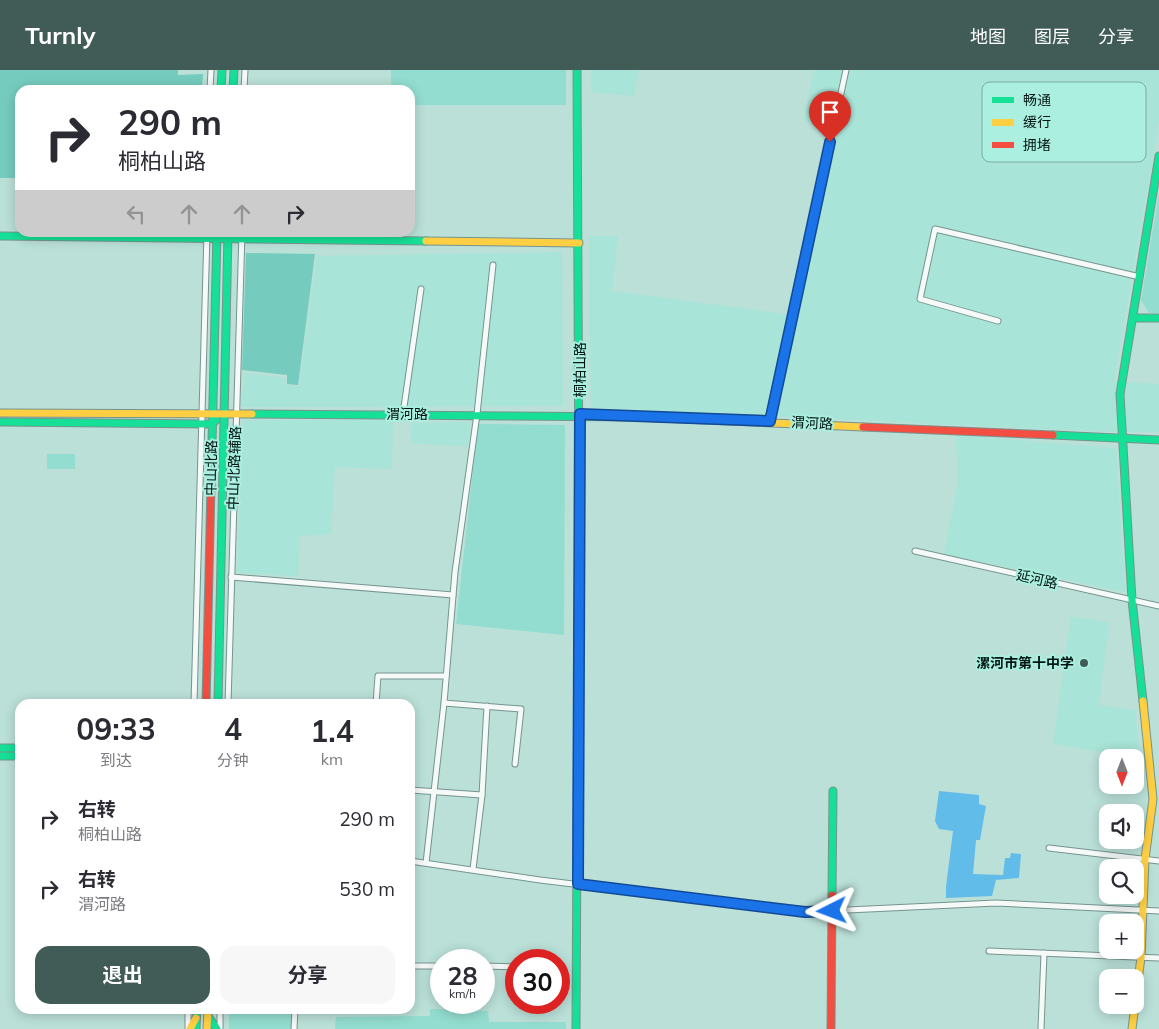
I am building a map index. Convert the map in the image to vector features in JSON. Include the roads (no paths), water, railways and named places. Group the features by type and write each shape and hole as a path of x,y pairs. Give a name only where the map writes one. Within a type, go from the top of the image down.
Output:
{"street":[{"path":"210,85 211,70"},
{"path":"222,70 222,85"},
{"path":"233,85 234,70"},
{"path":"244,85 245,70"},
{"name":"桐柏山路","path":"576,1029 580,414 577,70"},
{"path":"770,421 846,70"},
{"path":"1144,859 1156,800 1132,600 1120,394 1159,156"},
{"path":"998,321 920,299 934,229 1140,278"},
{"path":"0,236 15,236"},
{"path":"194,699 207,237"},
{"name":"中山北路","path":"206,699 217,237"},
{"name":"中山北路","path":"218,699 228,237"},
{"name":"中山北路辅路","path":"228,699 242,237"},
{"path":"290,237 578,243"},
{"path":"426,863 444,703 453,595 477,414 493,265"},
{"path":"403,414 421,289"},
{"path":"1133,318 1159,318"},
{"name":"渭河路","path":"0,414 580,414 770,421 1159,440"},
{"path":"90,414 90,422"},
{"path":"0,422 212,424 224,414"},
{"name":"延河路","path":"915,551 1159,606"},
{"path":"231,577 453,595"},
{"path":"376,699 378,676 446,676"},
{"path":"444,703 521,709 514,764"},
{"path":"473,869 482,795 487,706"},
{"path":"0,748 15,748"},
{"path":"0,756 15,756"},
{"path":"415,790 482,795"},
{"path":"831,1029 833,791"},
{"path":"1049,848 1159,861"},
{"path":"415,861 578,884 805,912 996,903 1159,911"},
{"path":"1142,904 1142,914"},
{"path":"989,951 1099,955"},
{"path":"1041,1029 1044,953"},
{"path":"1144,956 1159,958"},
{"path":"1132,1029 1141,959"},
{"path":"415,966 430,966"},
{"path":"188,1014 189,1029"},
{"path":"189,1029 196,1014"},
{"path":"196,1029 197,1014"},
{"path":"207,1029 208,1014"},
{"path":"209,1014 218,1029"},
{"path":"218,1029 220,1014"},
{"path":"294,1029 295,1014"}],"water":[{"path":"939,791 979,795 979,804 986,806 980,840 976,840 973,874 1003,875 1005,858 1010,858 1011,853 1021,854 1019,878 996,880 992,896 946,898 953,831 939,829 935,821"}],"place":[{"name":"漯河市第十中学","path":"1084,663"}]}
